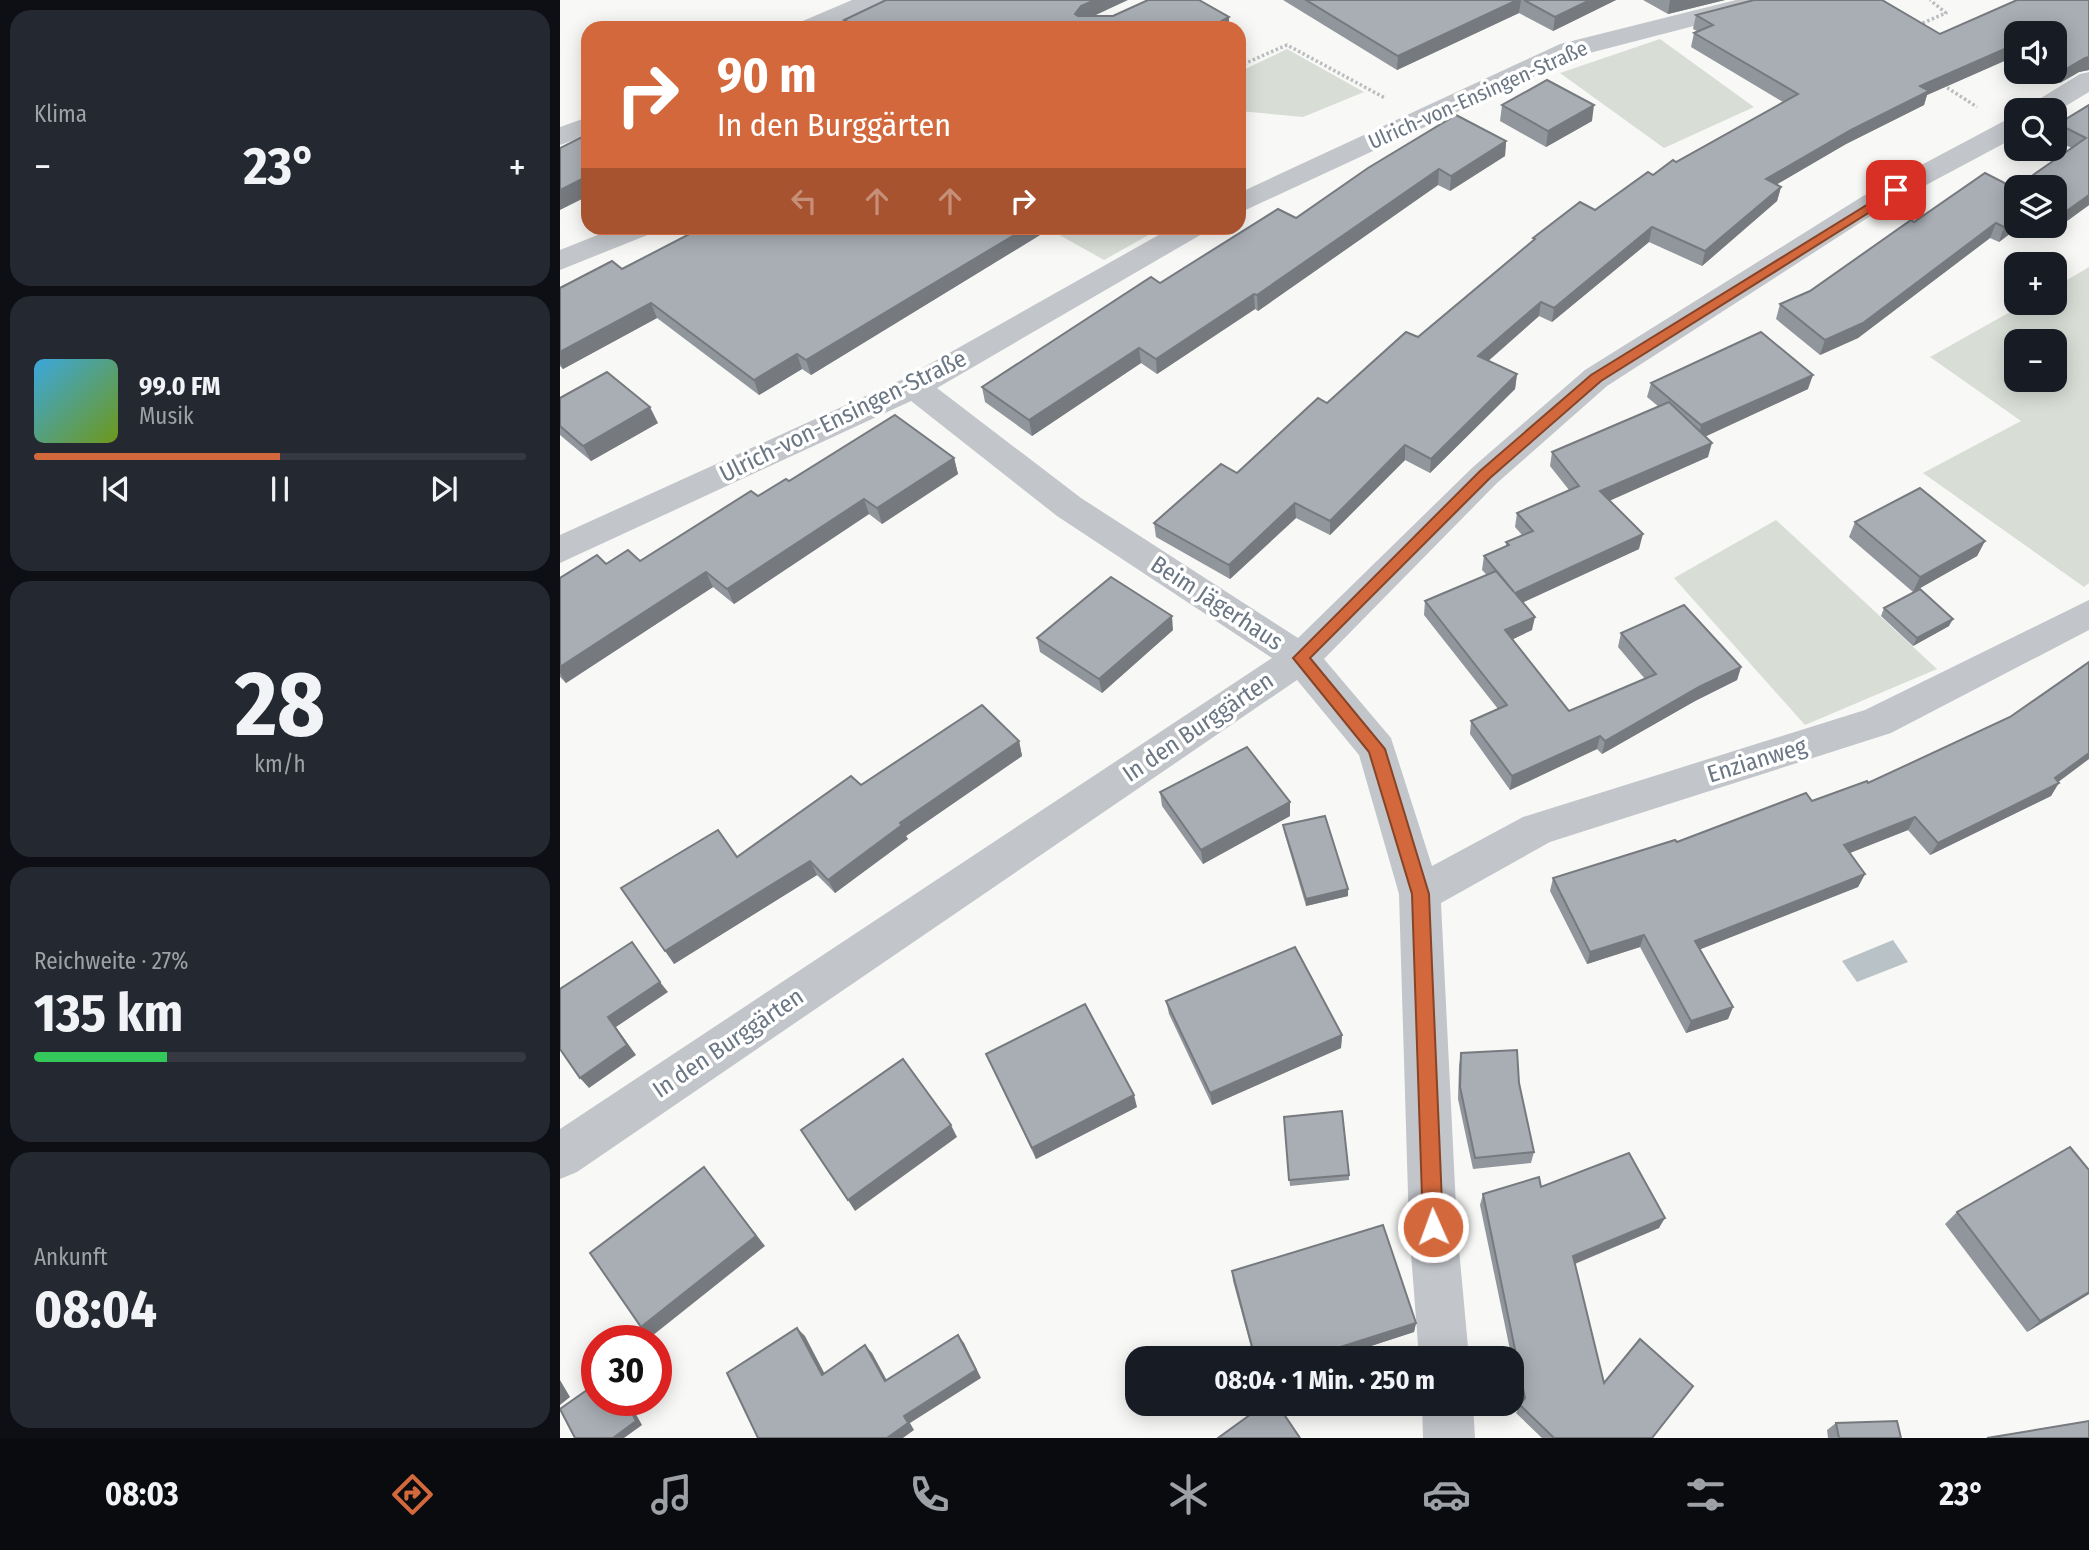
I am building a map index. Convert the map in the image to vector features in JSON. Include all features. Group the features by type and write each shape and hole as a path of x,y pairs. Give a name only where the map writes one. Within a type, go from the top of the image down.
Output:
{"street":[{"path":"824,21 873,0"},
{"name":"Ulrich-von-Ensingen-Straße","path":"1246,201 1569,50 1766,0"},
{"name":"In den Burggärten","path":"2065,98 2089,80"},
{"path":"560,137 581,128"},
{"name":"In den Burggärten","path":"560,1156 1301,658 1485,475 1596,378 1873,202 2004,139"},
{"path":"560,261 623,235"},
{"name":"Ulrich-von-Ensingen-Straße","path":"560,550 914,387 1180,235"},
{"name":"Beim Jägerhaus","path":"914,387 1069,507 1301,658 1377,749 1420,894 1433,1227 1443,1346"},
{"name":"Enzianweg","path":"1420,894 1537,829 1877,722 2089,614"}],"path":[{"path":"1912,27 1946,13 1930,0"},
{"path":"1246,63 1287,45 1423,118"},
{"path":"1936,81 2004,117"},
{"path":"2053,161 2062,172"}],"shaded area":[{"path":"1660,39 1754,107 1664,148 1560,73"},
{"path":"1287,49 1364,92 1303,117 1246,112 1246,69"},
{"path":"1059,235 1149,235 1104,260"},
{"path":"2089,267 2089,583 2084,587 1923,473 2021,421 1930,357 2005,315 2067,315 2067,280"},
{"path":"1776,520 1937,669 1805,725 1674,578"},
{"path":"1893,940 1908,962 1857,982 1842,961"}],"building":[{"path":"886,0 1095,0 1081,6 1075,14 1113,16 1148,0 1199,0 1229,17 1222,21 844,20"},
{"path":"1306,0 1517,0 1398,56"},
{"path":"1524,0 1590,0 1555,17"},
{"path":"1754,0 1882,0 1940,34 2017,0 2089,0 2089,57 2067,68 2067,21 2004,21 2004,49 1920,86 1929,91 1851,130 1766,179 1781,187 1705,251 1652,227 1554,308 1541,302 1478,356 1517,374 1431,459 1405,445 1330,521 1295,503 1229,565 1154,523 1221,464 1237,473 1318,398 1327,403 1406,332 1418,337 1535,239 1533,238 1580,202 1595,210 1648,172 1653,175 1673,160 1676,162 1798,94 1694,33 1713,25 1696,15"},
{"path":"1547,80 1594,105 1548,131 1502,105"},
{"path":"2089,105 2089,195 2067,211 2067,175 2033,175 2053,161 2067,161 2067,151 2086,138 2067,128 2067,118"},
{"path":"1456,115 1506,141 1451,176 1439,169 1257,295 1254,294 1156,359 1139,348 1029,420 982,387 1151,277 1160,283 1237,235 1246,235 1246,229 1278,209 1296,218 1368,168"},
{"path":"581,138 581,180 560,190 560,148"},
{"path":"1985,173 2004,183 2004,227 1996,223 1863,323 1825,340 1780,304 1810,291 1911,220 1914,222"},
{"path":"688,235 1014,235 806,360 797,354 754,380 651,303 560,352 560,288 612,261 622,269"},
{"path":"1761,332 1813,375 1701,425 1651,383"},
{"path":"607,372 650,407 583,446 560,426 560,398"},
{"path":"1669,402 1712,443 1600,491 1643,534 1515,593 1535,617 1505,630 1569,711 1656,674 1621,633 1684,605 1741,667 1699,687 1605,741 1600,736 1512,776 1471,721 1507,705 1425,601 1496,571 1514,592 1484,556 1509,545 1506,542 1533,531 1517,513 1579,486 1552,452"},
{"path":"895,415 954,458 877,508 864,499 727,589 706,572 560,667 560,578 597,555 606,564 628,550 640,561 751,491 758,496 786,479 789,481"},
{"path":"1920,488 1985,541 1920,577 1855,522"},
{"path":"1111,577 1172,616 1099,679 1037,638"},
{"path":"1920,589 1953,619 1917,638 1884,608"},
{"path":"2089,662 2089,753 2055,778 2059,783 1938,843 1915,817 1844,845 1865,874 1695,941 1733,1007 1691,1021 1644,935 1590,952 1553,878 1675,840 1677,842 1806,793 1812,801 1867,781 1868,783 2010,717"},
{"path":"982,705 1019,741 900,823 902,825 828,880 810,861 665,951 621,888 718,830 737,857 851,776 861,785"},
{"path":"1247,747 1290,802 1201,850 1160,792"},
{"path":"1325,816 1348,889 1306,899 1283,825"},
{"path":"632,942 660,982 608,1017 627,1045 580,1078 560,1049 560,989"},
{"path":"1295,947 1342,1035 1210,1093 1166,1001"},
{"path":"1085,1004 1134,1095 1032,1148 986,1054"},
{"path":"1517,1050 1519,1083 1534,1152 1475,1158 1460,1087 1461,1053"},
{"path":"903,1059 951,1125 848,1200 801,1130"},
{"path":"1342,1111 1349,1175 1289,1180 1284,1117"},
{"path":"2070,1147 2089,1170 2089,1292 2040,1321 1957,1212"},
{"path":"1629,1153 1665,1218 1573,1256 1604,1383 1640,1339 1693,1386 1652,1438 1554,1438 1524,1409 1524,1346 1514,1346 1483,1194 1539,1177 1541,1187"},
{"path":"704,1167 756,1236 644,1325 640,1325 590,1253"},
{"path":"1383,1225 1416,1323 1344,1346 1252,1346 1232,1271"},
{"path":"797,1328 822,1375 865,1345 885,1381 958,1335 976,1370 904,1416 908,1423 887,1438 758,1438 727,1373"},
{"path":"581,1394 581,1416 633,1416 636,1421 613,1438 575,1438 560,1409"},
{"path":"1248,1416 1285,1416 1300,1438 1218,1438"},
{"path":"1897,1421 1901,1438 1839,1438 1836,1423"},
{"path":"2089,1421 2089,1438 1987,1438"}],"route":[{"path":"1433,1227 1420,894 1377,749 1301,658 1485,475 1596,378 1896,190"}]}
